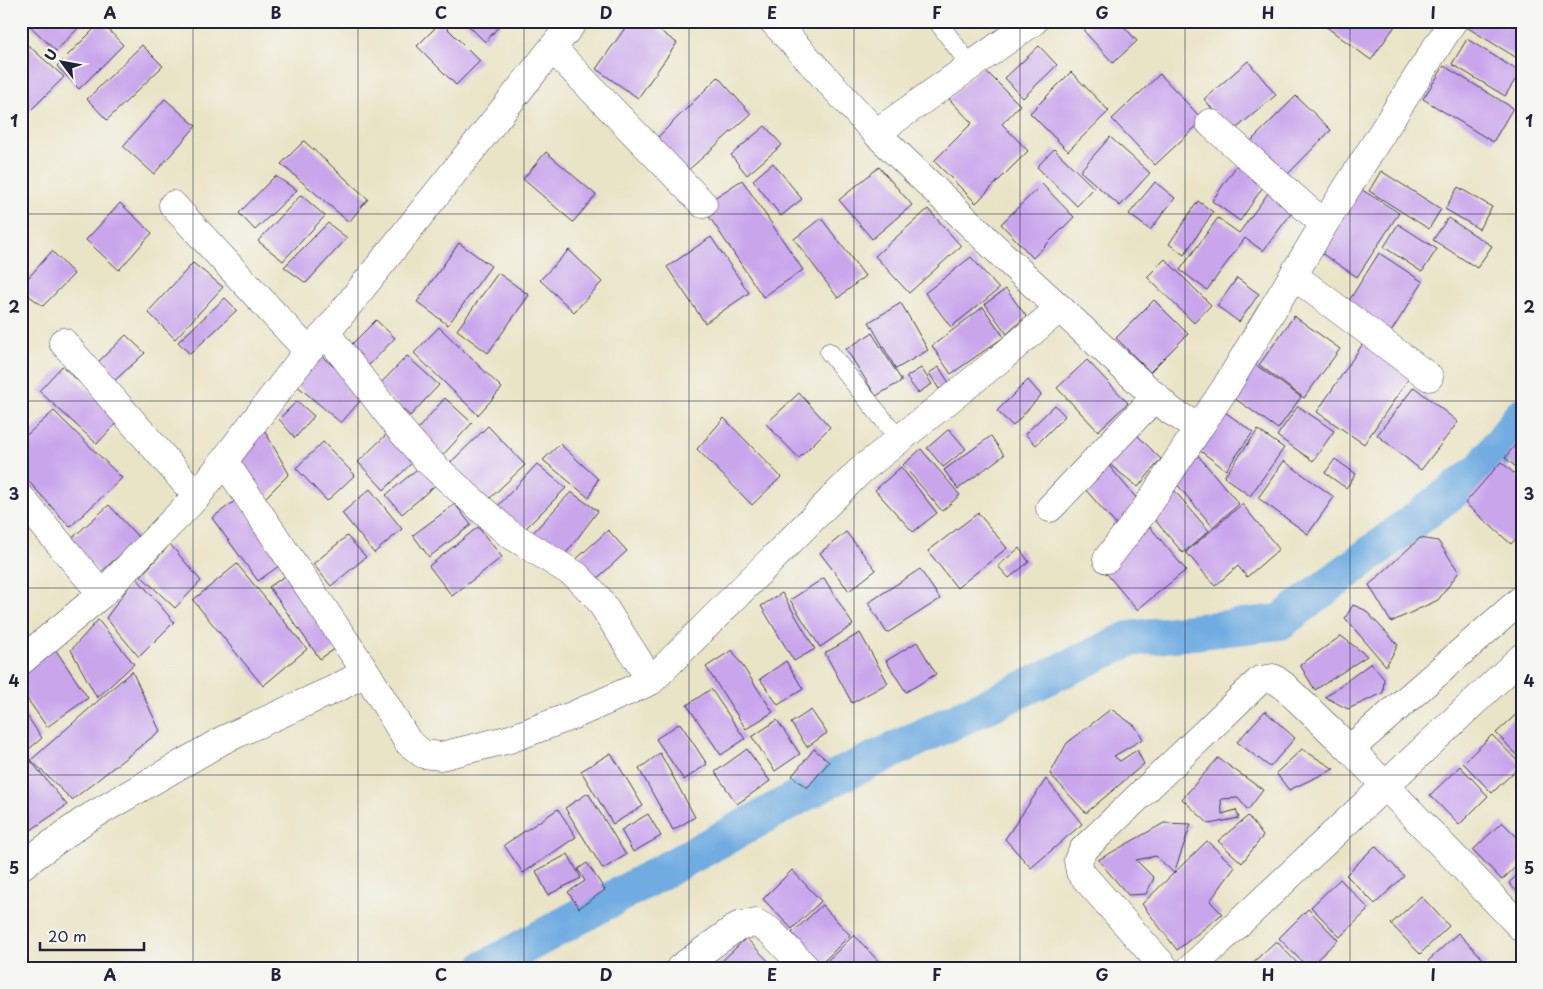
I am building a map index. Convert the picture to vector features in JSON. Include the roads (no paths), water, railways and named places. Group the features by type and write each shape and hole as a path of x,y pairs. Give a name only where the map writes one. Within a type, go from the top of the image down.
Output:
{"street":[{"path":"21,661 102,594 196,496 574,21"},
{"path":"773,21 876,133 1017,269 1171,410 1198,427"},
{"path":"876,133 1034,21"},
{"path":"1107,559 1144,511 1226,387 1324,224 1452,21"},
{"path":"553,49 703,204"},
{"path":"1210,123 1324,224"},
{"path":"172,205 317,342 426,458 508,533 577,576 598,598 651,681"},
{"path":"1294,276 1429,378"},
{"path":"224,461 366,672 408,742 423,754 441,756 510,739 574,715 651,681 860,472 1060,308"},
{"path":"63,342 196,496"},
{"path":"1050,508 1156,396"},
{"path":"21,498 102,594"},
{"path":"1350,749 1522,599"},
{"path":"1191,968 1522,657"},
{"path":"21,866 85,820 223,740 339,687 366,672"},
{"path":"1165,968 1080,872 1078,860 1083,850 1260,680 1273,678 1283,685 1386,785 1522,928"},
{"path":"680,968 738,926 756,923 770,931 806,968"}],"lane":[{"path":"937,21 970,65"},
{"path":"829,352 899,439"}],"waterway":[{"path":"485,968 832,779 1129,639 1280,622 1481,470 1522,415"}]}
